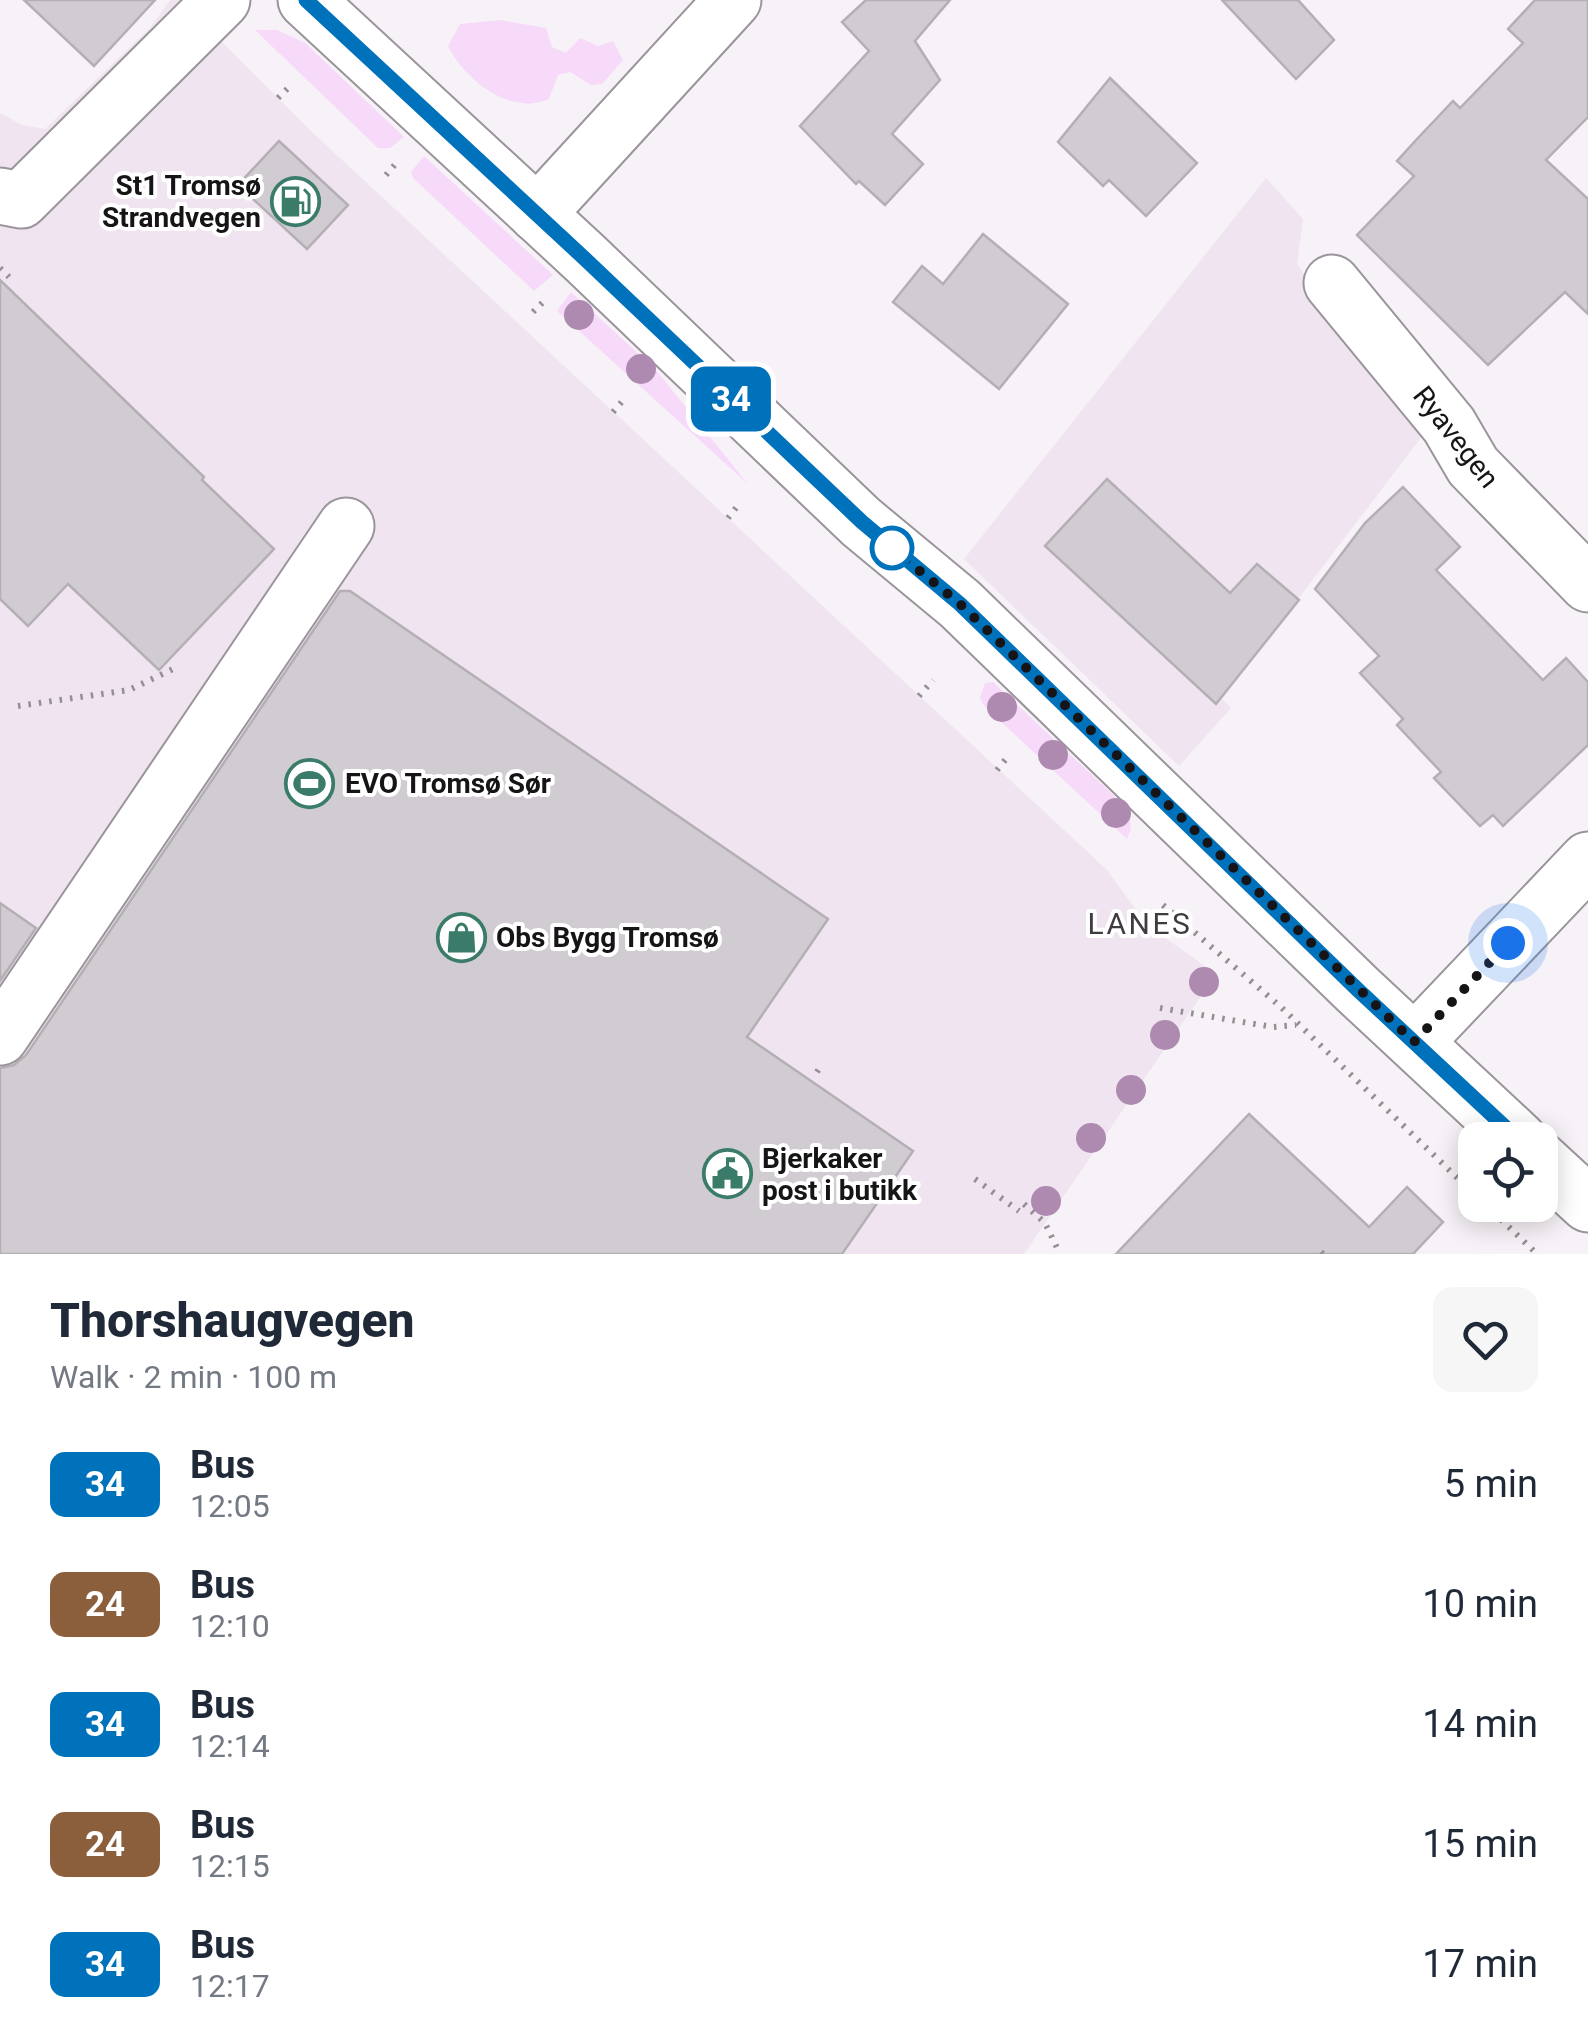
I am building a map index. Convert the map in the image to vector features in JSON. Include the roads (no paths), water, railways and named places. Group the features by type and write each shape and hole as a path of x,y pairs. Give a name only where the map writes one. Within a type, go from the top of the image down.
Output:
{"street":[{"path":"0,196 21,200 222,0"},
{"path":"306,0 862,522 960,604 1500,1122"},
{"path":"536,214 733,0"},
{"name":"Ryavegen","path":"1332,283 1449,424 1473,466 1588,584"},
{"path":"0,1037 346,526"},
{"path":"1414,1042 1588,860"},
{"path":"1558,1176 1588,1204"}],"place":[{"name":"St1 Tromsø Strandvegen","path":"296,201"},
{"name":"EVO Tromsø Sør","path":"310,783"},
{"name":"Obs Bygg Tromsø","path":"461,937"},
{"name":"Bjerkaker post i butikk","path":"727,1174"}],"district":[{"name":"LANES","path":"1140,923"}]}
